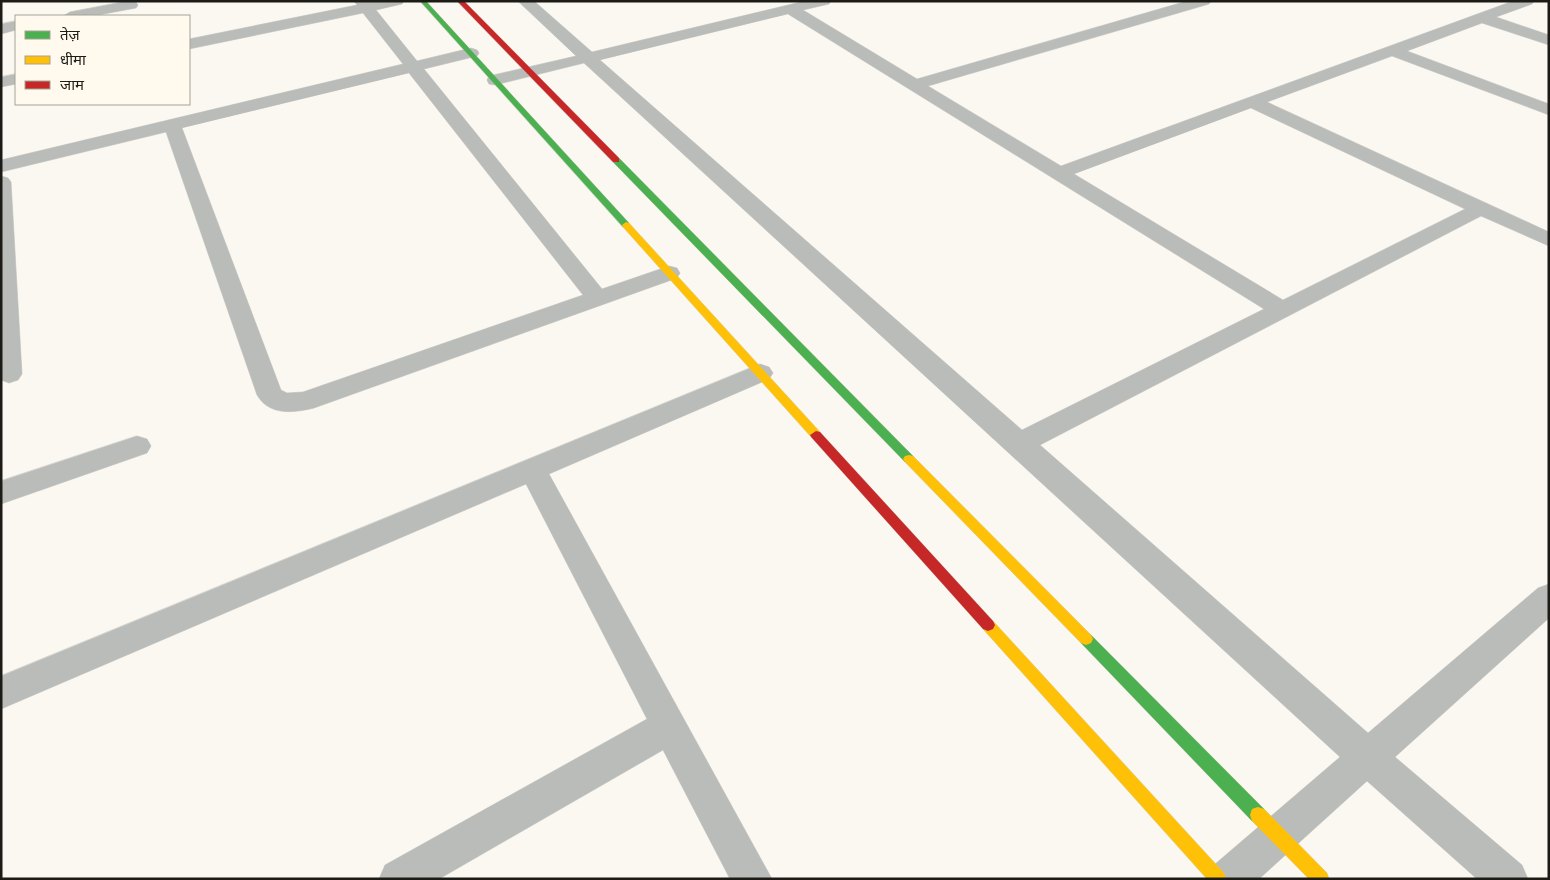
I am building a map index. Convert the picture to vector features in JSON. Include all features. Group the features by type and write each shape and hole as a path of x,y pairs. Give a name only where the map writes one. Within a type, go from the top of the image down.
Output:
{"street":[{"path":"190,44 363,4 397,1"},
{"path":"423,1 1218,879"},
{"path":"460,1 1321,879"},
{"path":"525,1 1367,757 1508,879"},
{"path":"495,80 824,1"},
{"path":"914,85 1204,1"},
{"path":"1059,173 1527,1"},
{"path":"363,4 597,298"},
{"path":"78,15 132,8"},
{"path":"790,9 1283,310"},
{"path":"1483,18 1549,40"},
{"path":"1,29 15,26"},
{"path":"1393,51 1549,110"},
{"path":"1,166 471,54"},
{"path":"1,82 15,79"},
{"path":"1252,102 1549,240"},
{"path":"172,124 270,395 282,403 305,401 669,273"},
{"path":"1,182 9,374"},
{"path":"1019,444 1482,208"},
{"path":"1,693 760,373"},
{"path":"1,493 137,446"},
{"path":"532,469 752,879"},
{"path":"1228,879 1549,598"},
{"path":"400,879 670,726"}],"traffic: fast":[{"path":"423,1 626,225"},
{"path":"616,160 909,459"},
{"path":"1086,639 1258,815"}],"traffic: slow":[{"path":"626,225 816,435"},
{"path":"909,459 1086,639"},
{"path":"988,625 1218,879"},
{"path":"1258,815 1321,879"}],"traffic: jam":[{"path":"460,1 616,160"},
{"path":"816,435 988,625"}]}
